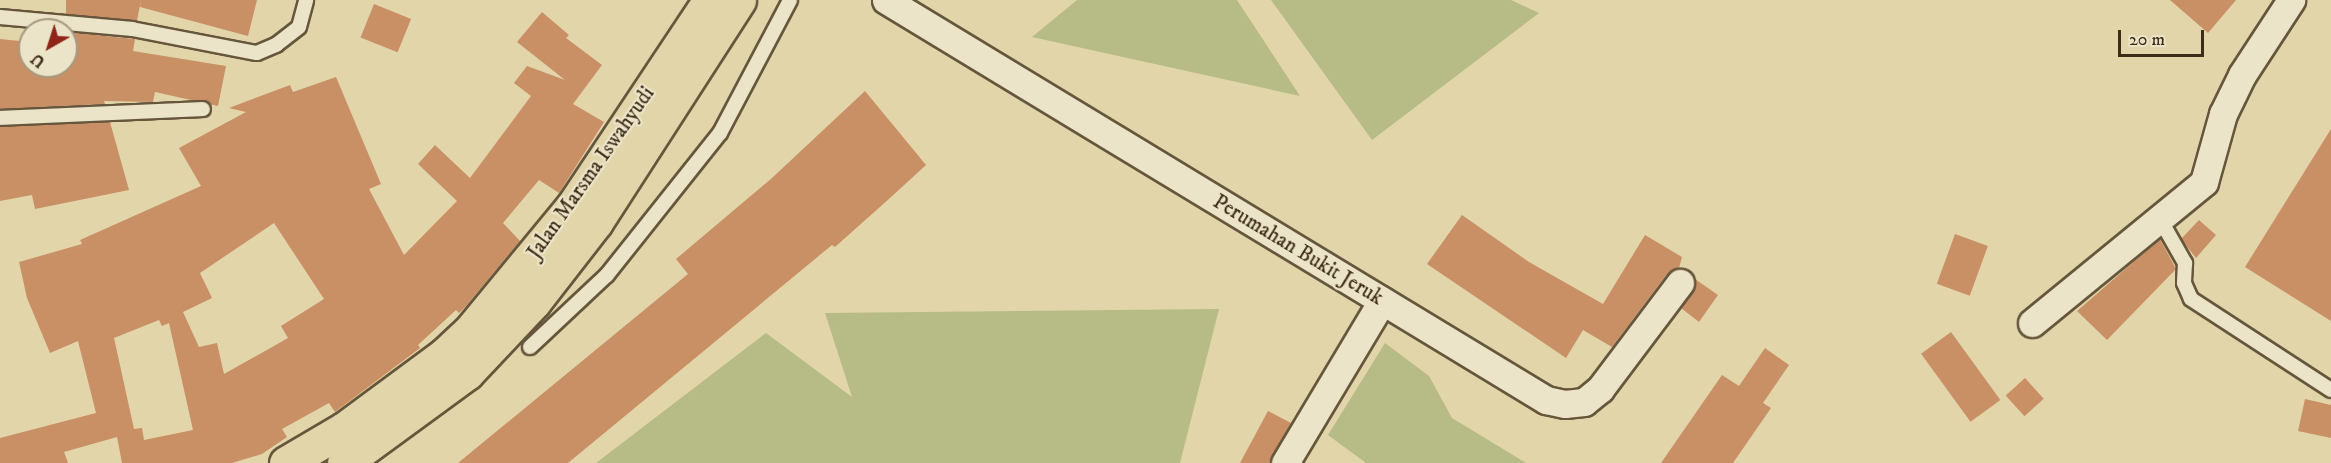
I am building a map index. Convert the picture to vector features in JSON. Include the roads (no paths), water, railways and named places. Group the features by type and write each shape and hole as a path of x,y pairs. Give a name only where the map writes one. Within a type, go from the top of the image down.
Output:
{"highway":[{"name":"Jalan Marsma Iswahyudi","path":"286,463 344,429 435,362 469,332 573,206 710,0"},
{"name":"Jalan Marsma Iswahyudi","path":"344,463 467,373 534,302 596,222 739,0"}],"street":[{"name":"Perumahan Bukit Jeruk","path":"886,0 1530,393 1565,404 1584,402 1600,389 1680,283"},
{"path":"2032,323 2204,182 2228,105 2257,50 2291,0"},
{"path":"1285,463 1382,301"}],"lane":[{"path":"0,17 132,29 257,53 276,45 298,27 306,0"},
{"path":"530,347 607,275 720,133 790,0"},
{"path":"0,118 203,109"},
{"path":"2160,219 2185,263 2184,283 2191,298 2331,390"}]}
